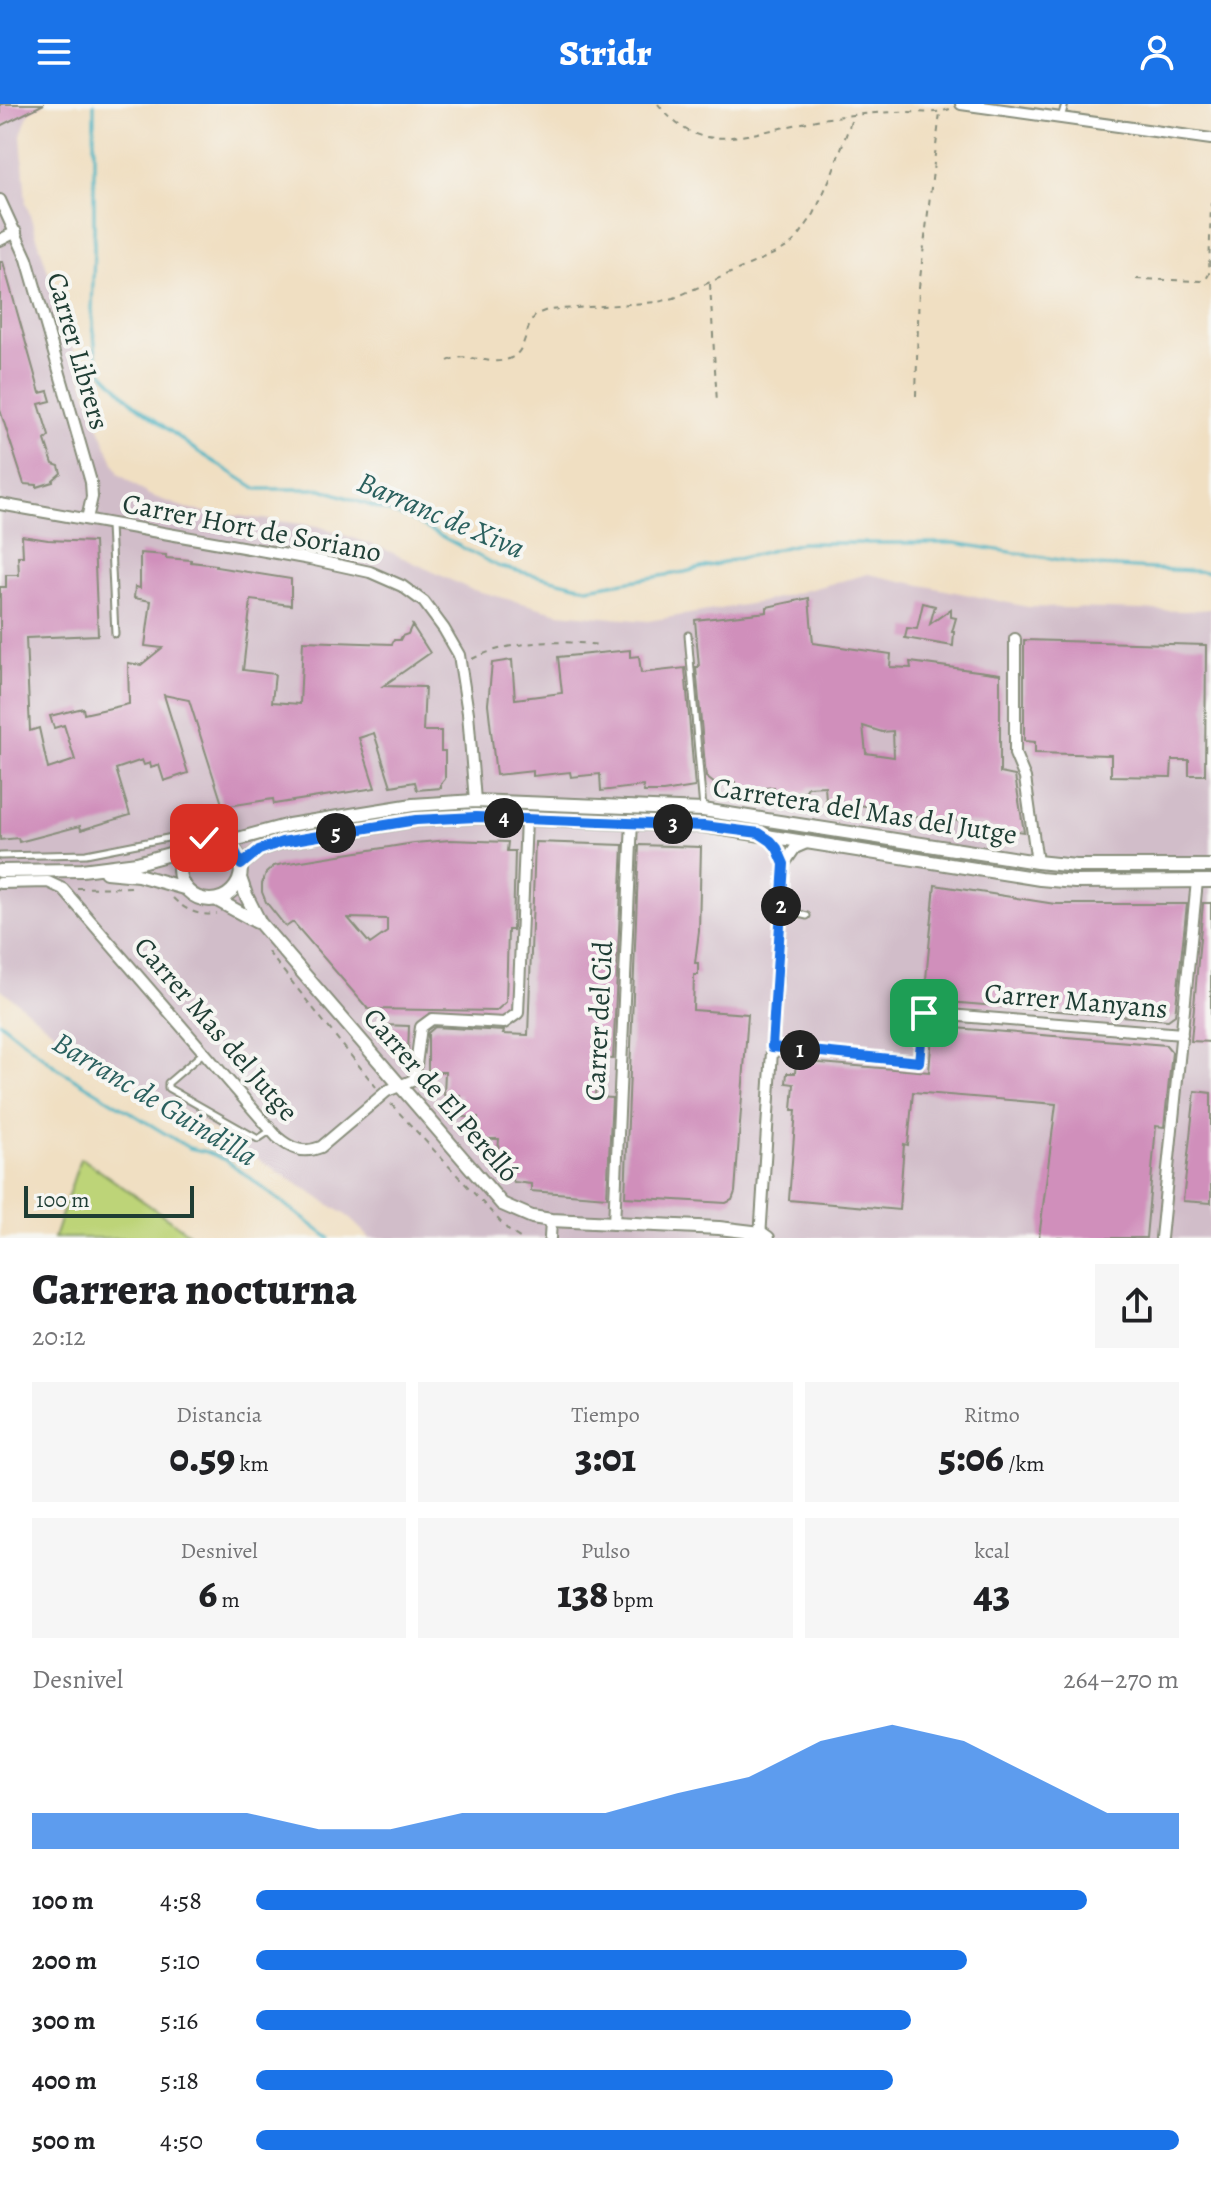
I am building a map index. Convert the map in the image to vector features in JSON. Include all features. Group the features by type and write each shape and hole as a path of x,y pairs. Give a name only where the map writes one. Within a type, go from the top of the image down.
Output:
{"street":[{"path":"961,104 1211,139"},
{"name":"Carrer Librers","path":"0,200 27,259 91,482 92,497 87,519"},
{"path":"0,240 16,232"},
{"name":"Carrer Hort de Soriano","path":"0,504 310,559 370,572 402,586 424,602 459,655 471,740 475,801"},
{"path":"1015,639 1015,754 1025,778 1037,862"},
{"name":"Carretera del Mas del Jutge","path":"227,842 304,822 413,805 475,801 703,810 1076,866 1211,866"},
{"name":"Carretera del Mas del Jutge","path":"241,872 259,850 282,842 416,820 476,817 704,826 1040,879 1075,882 1211,881"},
{"path":"401,1086 414,1080 421,1027 432,1019 504,1023 518,1013 526,819"},
{"name":"Carrer del Cid","path":"614,1224 632,821"},
{"path":"759,833 777,848 784,864 763,1236"},
{"path":"241,872 235,888 227,895 217,900 205,900 193,896 184,888 179,879 179,859 193,842 204,838 227,842 239,856 246,895 260,923"},
{"path":"784,864 795,848 810,842"},
{"path":"82,870 137,863 184,850"},
{"path":"0,871 82,870 138,875 184,888"},
{"path":"1161,1238 1197,881"},
{"path":"0,883 48,882 63,889"},
{"name":"Carrer Mas del Jutge","path":"63,889 271,1131 290,1148 311,1151 321,1147 387,1091 401,1086"},
{"path":"217,900 260,923"},
{"name":"Carrer de El Perelló","path":"260,923 502,1204 532,1217 551,1220 719,1228 763,1236"},
{"name":"Carrer Manyans","path":"772,1047 919,1062 924,1013 1182,1034"},
{"path":"550,1238 551,1220"}],"lane":[{"path":"1061,119 1065,104"},
{"path":"110,524 115,634"},
{"path":"688,635 703,810"},
{"path":"0,856 86,854 198,832 204,838"},
{"path":"82,870 86,854"},
{"path":"781,910 807,916"},
{"path":"204,1053 168,1083 168,1088 258,1139 271,1131"}],"path":[{"path":"658,104 682,128 703,137 756,133 822,119 896,111 940,112 961,104"},
{"path":"916,396 919,287 940,112"},
{"path":"448,361 459,357 497,361 514,357 537,314 548,310 658,302 674,298 790,245 814,214 853,116"},
{"path":"1136,279 1206,279 1209,274 1211,202"},
{"path":"710,283 717,403"},
{"path":"460,665 486,652 518,646 563,640 600,645"},
{"path":"63,889 144,887"},
{"path":"168,891 193,913 222,913"},
{"path":"262,945 382,1095 510,1232 520,1238"}],"shaded area":[{"path":"0,104 32,104 21,135 26,203 96,421 119,474 149,495 191,510 318,526 384,549 470,589 559,613 648,621 761,602 868,574 1028,607 1211,609 1211,1238 370,1238 346,1215 55,1033 0,988"}],"green space":[{"path":"80,1159 190,1234 189,1238 54,1238"}],"building":[{"path":"0,104 44,104 0,126"},
{"path":"0,262 3,262 40,393 48,391 51,401 39,404 49,436 45,440 53,464 59,466 61,473 53,482 37,487 24,484 0,410"},
{"path":"22,536 94,542 98,635 26,638 30,731 39,728 48,769 75,760 64,725 54,728 50,716 83,708 84,714 129,704 128,663 141,665 162,648 145,646 151,601 134,598 135,587 140,588 140,553 166,555 166,558 291,579 291,605 251,600 243,670 275,674 272,702 300,704 303,641 392,644 408,634 412,625 430,653 383,686 425,687 423,731 441,731 441,751 445,751 445,779 441,788 417,790 415,782 391,786 374,733 359,738 375,788 274,804 273,799 223,807 189,700 164,695 188,773 164,781 159,765 151,768 150,763 144,765 142,760 116,769 130,815 81,830 80,826 19,842 18,838 0,840 0,587 6,587 6,575 19,575 18,556 23,556"},
{"path":"809,598 813,643 891,654 890,667 911,668 910,662 1000,674 1000,773 1015,776 1024,832 885,812 885,809 826,800 825,786 808,787 805,792 790,792 791,797 775,798 774,787 736,791 735,782 715,784 706,777 695,620 767,612 767,607","holes":["863,726 882,732 893,731 894,757 866,753"]},
{"path":"923,603 935,606 930,624 951,609 951,617 956,618 952,632 953,646 905,638 907,628 917,629"},
{"path":"1024,640 1206,645 1205,775 1189,775 1189,760 1172,760 1171,777 1111,776 1111,755 1035,753 1035,742 1024,741"},
{"path":"630,650 630,657 639,656 641,673 685,668 695,787 663,792 644,792 643,786 601,791 600,774 571,777 570,772 533,776 533,771 496,775 488,704 492,663 512,660 515,699 562,693 558,657"},
{"path":"450,840 508,842 507,851 515,851 513,930 508,930 506,1002 496,1011 368,1009 293,922 286,927 262,892 266,873 274,866","holes":["348,918 387,919 387,932 370,944"]},
{"path":"535,842 623,845 613,1059 597,1058 595,1097 612,1098 607,1197 531,1191 531,1184 514,1182 497,1163 499,1139 478,1139 478,1117 459,1117 460,1095 444,1095 445,1072 428,1072 428,1033 435,1027 528,1035"},
{"path":"639,845 701,847 695,963 698,963 698,975 694,975 693,1010 748,1014 735,1192 732,1200 726,1203 625,1197"},
{"path":"935,885 1055,904 1187,904 1175,1015 1168,1020 924,1000"},
{"path":"1203,903 1211,903 1211,1042 1191,1041"},
{"path":"383,1025 409,1026 408,1055"},
{"path":"942,1027 1166,1045 1172,1052 1164,1127 1156,1126 1146,1238 1039,1238 1056,1104 913,1092 908,1145 904,1144 899,1210 789,1200 796,1110 792,1110 794,1084 786,1083 787,1073 795,1073 796,1061 929,1072 932,1035"},
{"path":"1195,1091 1211,1093 1211,1203 1183,1201"}],"waterway":[{"name":"Barranc de Xiva","path":"94,104 92,310 97,366 134,404 197,451 257,489 322,489 407,518 497,566 588,588 685,572 801,543 955,543 1098,566 1211,572"},
{"name":"Barranc de Guindilla","path":"0,1022 57,1068 189,1148 226,1160 329,1238"}],"route":[{"path":"204,838 227,842 239,856 241,865 259,850 282,842 416,820 476,817 632,821 759,833 777,848 784,864 772,1047 919,1062 924,1013"}]}
